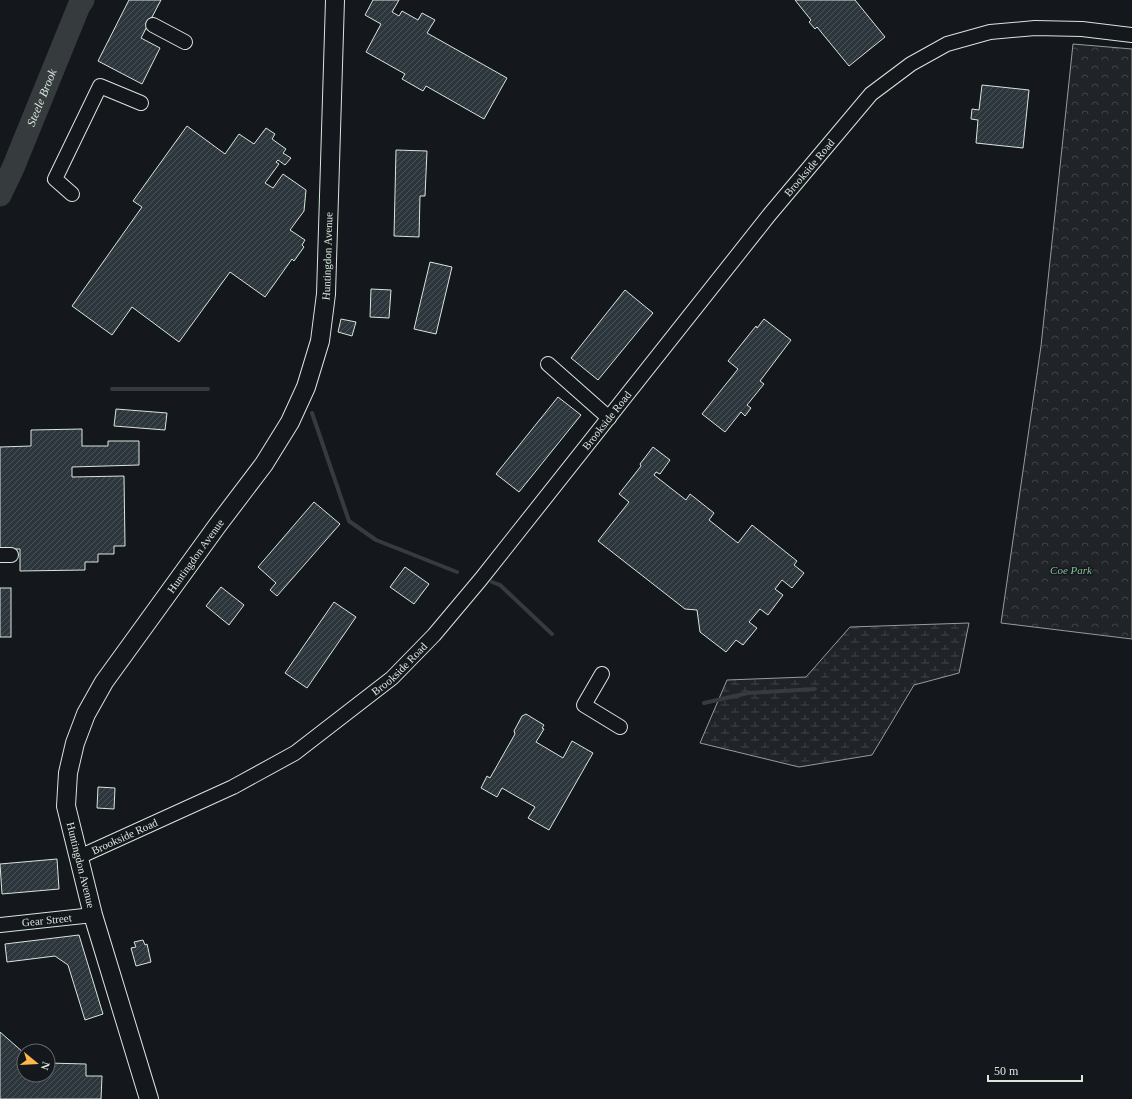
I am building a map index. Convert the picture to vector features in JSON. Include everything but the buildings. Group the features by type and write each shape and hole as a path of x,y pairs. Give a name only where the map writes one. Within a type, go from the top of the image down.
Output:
{"main road":[{"name":"Huntingdon Avenue","path":"149,1099 93,914 66,806 68,773 75,743 86,714 104,682 217,526 264,464 290,422 306,387 320,341 326,294 335,0"}],"street":[{"path":"153,25 185,42"},
{"name":"Brookside Road","path":"79,856 233,787 295,753 392,678 434,635 481,579 770,214 871,94 911,64 948,44 990,32 1035,28 1082,29 1132,35"},
{"path":"72,194 55,179 100,86 141,103"},
{"path":"548,364 609,418"},
{"path":"602,674 584,705 620,727"},
{"name":"Gear Street","path":"0,925 93,914"}],"green space":[{"name":"Coe Park","path":"1073,44 1132,49 1132,639 1001,623 1041,346"},
{"path":"969,623 959,673 914,685 872,755 799,767 700,743 727,680 806,677 850,627"}],"waterway":[{"name":"Steele Brook","path":"0,195 13,168 79,6 83,0"},
{"path":"112,389 208,389"},
{"path":"312,413 349,521 376,540 457,572"},
{"path":"492,582 500,585 552,634"},
{"path":"704,703 748,693 815,689"}]}
